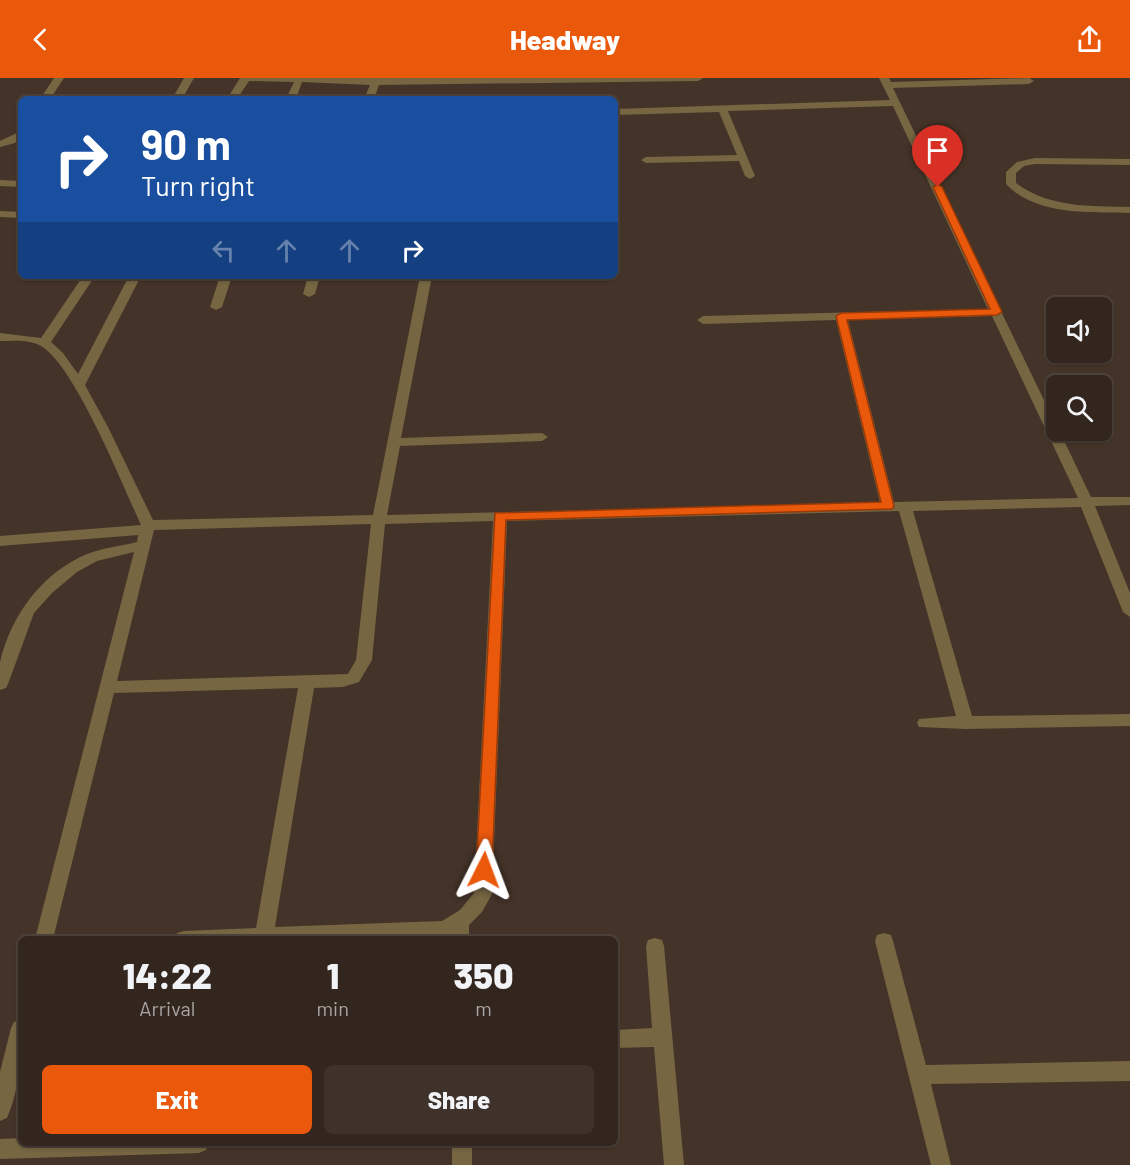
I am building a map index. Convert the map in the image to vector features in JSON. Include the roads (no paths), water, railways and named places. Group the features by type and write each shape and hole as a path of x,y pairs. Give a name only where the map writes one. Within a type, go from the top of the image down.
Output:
{"street":[{"path":"47,96 59,78"},
{"path":"179,96 189,78"},
{"path":"234,96 246,78 376,82 698,78"},
{"path":"292,96 299,80"},
{"path":"1029,81 886,82 1086,501 1130,612"},
{"path":"370,96 376,82"},
{"path":"618,112 898,103"},
{"path":"723,110 750,176"},
{"path":"0,144 12,141 18,136"},
{"path":"646,160 743,158"},
{"path":"1130,162 1035,161 1021,164 1011,172 1011,184 1022,194 1054,205 1130,210"},
{"path":"0,183 18,184"},
{"path":"0,214 18,215"},
{"path":"44,343 87,279"},
{"path":"79,384 133,279"},
{"path":"216,307 225,279"},
{"path":"309,294 313,279"},
{"path":"107,687 343,681 353,678 364,660 380,519 425,279"},
{"path":"703,320 997,312"},
{"path":"841,316 888,506"},
{"path":"0,337 24,338 44,343 56,351 79,384 146,533 45,936"},
{"path":"394,442 542,437"},
{"path":"0,541 380,519 1130,501"},
{"path":"904,505 966,723"},
{"path":"307,682 264,936 460,931 483,894 500,516"},
{"path":"0,684 27,611 47,589 72,568 146,533"},
{"path":"924,723 1130,720"},
{"path":"884,941 940,1165"},
{"path":"655,946 674,1165"},
{"path":"618,1039 663,1037"},
{"path":"0,1111 18,1040"},
{"path":"918,1075 1130,1071"},
{"path":"0,1149 100,1146"},
{"path":"462,1146 462,1165"}]}
